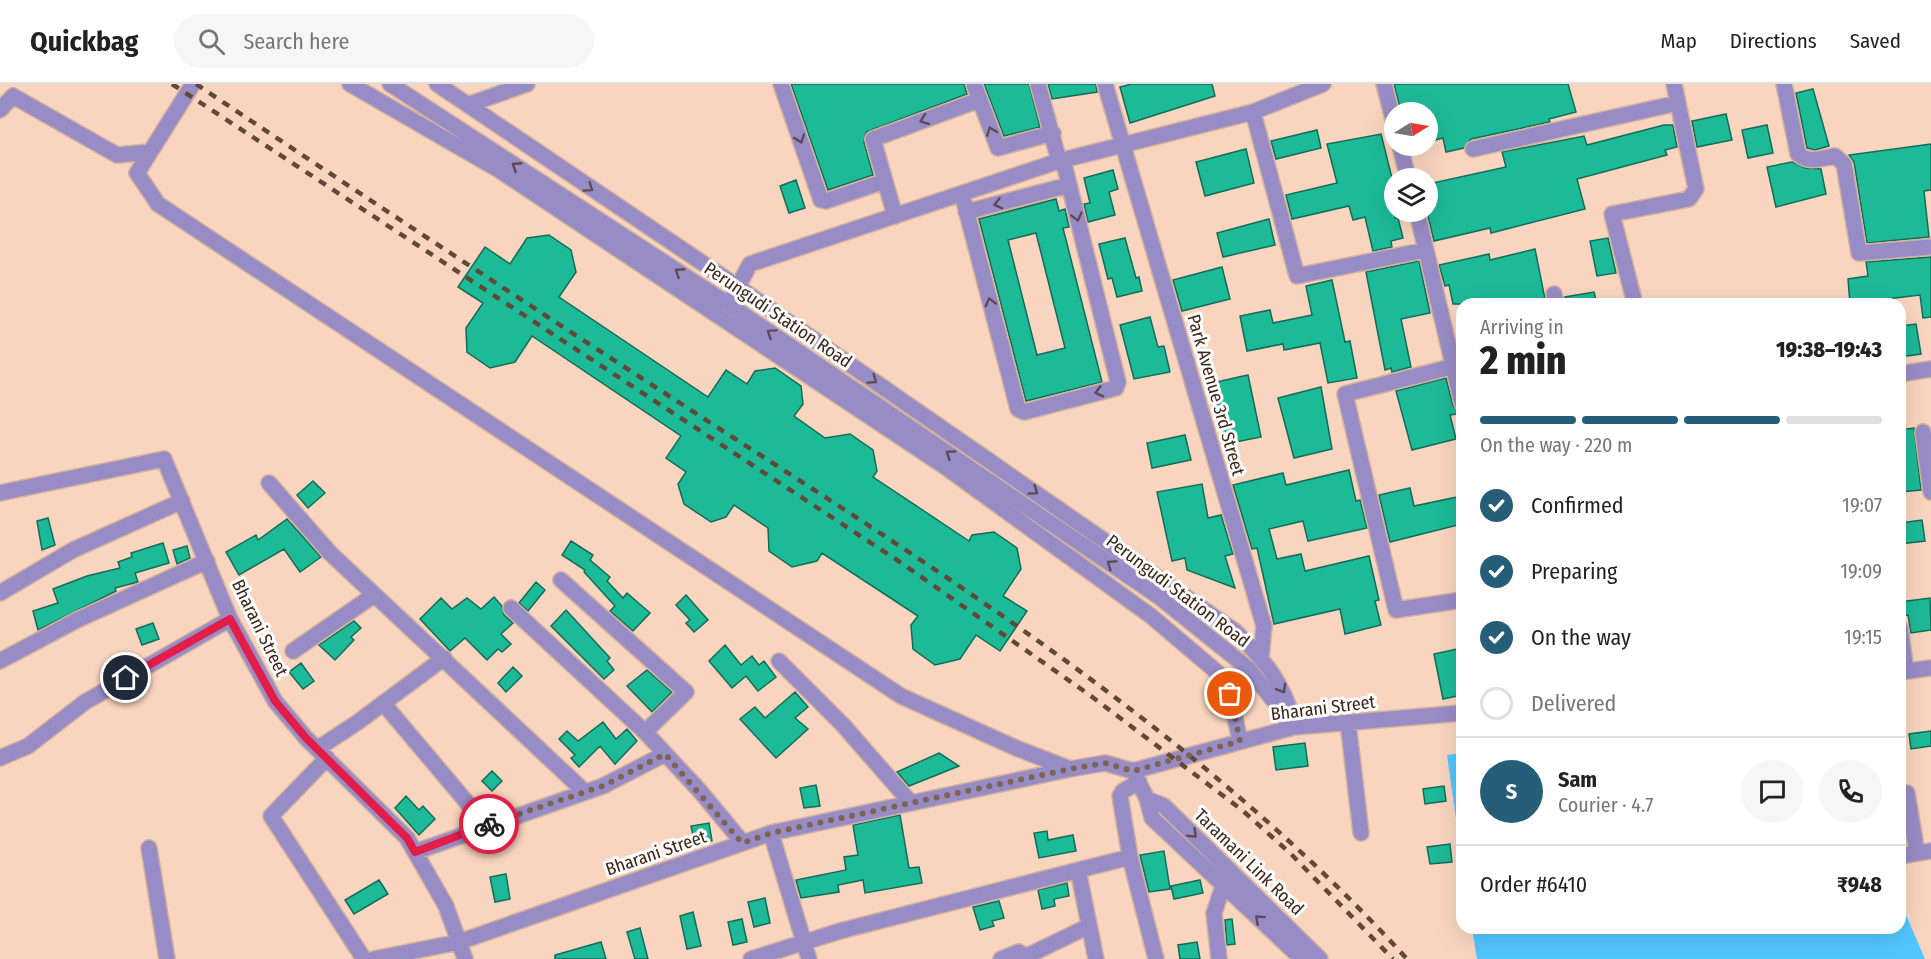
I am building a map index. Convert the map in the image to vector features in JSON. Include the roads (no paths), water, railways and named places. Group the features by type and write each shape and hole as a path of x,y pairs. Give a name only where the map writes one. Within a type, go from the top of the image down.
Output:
{"street":[{"path":"193,84 137,173 158,204 901,696 1016,748 1070,769"},
{"path":"350,84 499,170 944,466 1151,616 1218,673 1230,694 1240,741"},
{"name":"Perungudi Station Road","path":"390,84 728,304 1158,596 1249,669 1294,727"},
{"name":"Perungudi Station Road","path":"436,84 738,287 1236,632 1262,657 1286,694 1294,727"},
{"path":"470,105 527,84"},
{"path":"781,84 821,200 826,201 885,181"},
{"path":"974,84 999,148 1053,133"},
{"path":"962,194 1018,410 1024,412 1118,385 1070,185 1038,84"},
{"name":"Park Avenue 3rd Street","path":"1105,84 1264,626 1262,657"},
{"path":"728,304 750,264 1061,160 1253,112 1323,84"},
{"path":"1384,84 1388,102"},
{"path":"1633,298 1612,214 1689,199 1696,189 1674,84"},
{"path":"1784,84 1798,154 1810,160 1835,156 1844,164 1858,253 1931,247"},
{"path":"0,110 13,96 117,156 150,152"},
{"path":"895,216 873,139 979,100"},
{"path":"1473,149 1678,103"},
{"path":"1253,112 1297,276 1426,250"},
{"path":"966,212 1070,185"},
{"path":"1419,222 1456,371"},
{"name":"Perungudi Station Road","path":"788,364 797,351"},
{"path":"1455,366 1345,394 1396,610 1456,601"},
{"path":"1906,373 1931,369"},
{"path":"1923,432 1931,492"},
{"name":"Bharani Street","path":"0,493 164,459 230,619 275,701 322,753 407,838 446,906 459,942 771,833 1105,763 1136,777 1240,741 1294,727 1456,714"},
{"path":"269,483 330,553 585,792"},
{"path":"0,593 73,550 182,501"},
{"path":"0,661 77,620 207,561"},
{"path":"561,580 686,692 645,732"},
{"path":"293,651 374,595"},
{"path":"511,608 645,732 742,843"},
{"path":"0,758 28,746 85,702 230,619"},
{"path":"364,959 271,816 322,753 383,703 444,658"},
{"path":"779,661 843,725 911,803"},
{"path":"1906,672 1931,668"},
{"path":"383,703 486,825"},
{"path":"1348,723 1361,833"},
{"path":"415,852 486,825 603,786 665,754"},
{"path":"1136,777 1120,796 1130,857 1156,959"},
{"name":"Taramani Link Road","path":"1136,777 1147,799 1152,818 1299,957"},
{"path":"1906,855 1924,852 1907,793"},
{"name":"Taramani Link Road","path":"1147,799 1164,806 1320,959"},
{"path":"771,833 809,959"},
{"path":"149,848 163,946 167,959"},
{"path":"751,959 840,931 1130,857"},
{"path":"1078,870 1096,959"},
{"path":"1219,959 1214,913 1223,886"},
{"path":"1001,959 1019,952 1027,958 1089,926"},
{"path":"374,959 459,942 465,959"}],"water":[{"path":"1456,754 1456,819 1447,755"},
{"path":"1906,915 1925,959 1477,959 1473,934 1906,934"}],"railway":[{"path":"172,84 900,562 1091,696 1242,810 1291,854 1393,959"},
{"path":"196,84 915,556 1089,678 1174,743 1255,811 1333,883 1407,959"}]}
